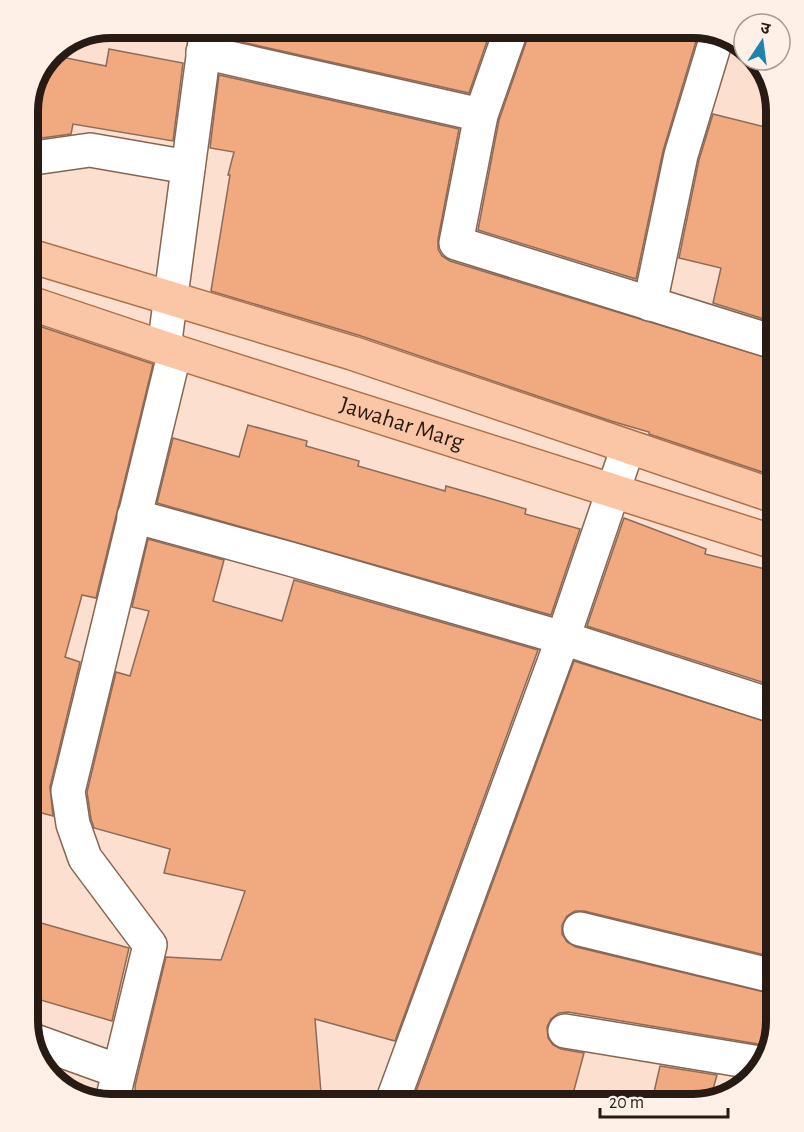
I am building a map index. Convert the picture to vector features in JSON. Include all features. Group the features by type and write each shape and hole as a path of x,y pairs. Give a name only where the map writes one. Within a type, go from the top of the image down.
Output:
{"main road":[{"path":"38,258 352,353 766,493"},
{"name":"Jawahar Marg","path":"38,306 170,350 766,539"}],"street":[{"path":"508,38 481,115 456,243 766,340"},
{"path":"113,1094 150,945 85,858 73,824 68,791 134,516 170,350 171,298 205,39 481,115"},
{"path":"651,304 681,154 716,41"},
{"path":"38,157 90,150 188,167"},
{"path":"395,1094 563,638 628,447"},
{"path":"134,516 563,638 766,703"},
{"path":"580,929 766,974"},
{"path":"565,1031 754,1062"},
{"path":"41,1043 118,1071"}],"building":[{"path":"224,38 488,38 469,93"},
{"path":"528,38 697,38 663,151 636,279 478,230 499,120"},
{"path":"109,49 183,63 173,141 73,124 71,134 38,139 40,92 45,78 61,57 106,66"},
{"path":"219,75 459,129 438,239 438,249 442,256 450,261 766,358 766,473 358,335 211,291 230,175 228,175 234,152 210,148"},
{"path":"713,114 766,127 766,320 713,303 721,268 679,258 699,160"},
{"path":"38,326 153,364 96,598 82,595 65,657 80,662 50,787 53,816 37,812"},
{"path":"248,425 307,441 306,446 359,461 358,466 445,491 446,486 485,497 526,509 525,514 580,529 551,615 157,503 173,438 239,457"},
{"path":"624,518 706,549 705,554 766,569 766,683 587,626"},
{"path":"148,539 224,560 213,601 282,621 294,580 538,650 395,1041 315,1019 321,1094 135,1094 135,1086 166,957 221,960 245,891 164,873 170,849 94,828 87,792 116,672 130,676 149,611 132,607"},
{"path":"574,661 766,722 766,955 584,911 575,911 567,916 562,925 562,934 567,942 576,947 766,992 766,1031 762,1045 568,1012 559,1013 551,1019 547,1027 548,1038 553,1045 561,1049 584,1053 573,1094 415,1094"},
{"path":"37,922 129,948 112,1021 37,999"},
{"path":"660,1066 717,1075 712,1092 654,1094"}]}
